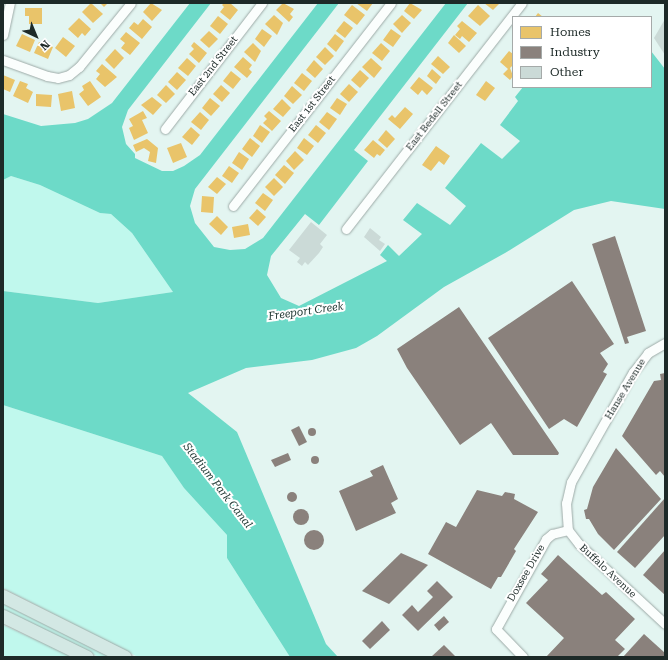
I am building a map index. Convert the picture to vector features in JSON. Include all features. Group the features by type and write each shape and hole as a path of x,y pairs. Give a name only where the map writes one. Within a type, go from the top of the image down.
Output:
{"highway":[{"path":"3,596 125,657"},
{"path":"3,616 87,657"}],"street":[{"path":"3,35 10,3"},
{"path":"3,60 47,76 58,78 69,75 80,67 131,3"},
{"name":"East 2nd Street","path":"164,128 262,3"},
{"name":"East 1st Street","path":"233,206 391,3"},
{"name":"East Bedell Street","path":"346,229 522,3"},
{"name":"Hanse Avenue","path":"568,530 566,503 571,482 642,359 665,343"},
{"name":"Buffalo Avenue","path":"568,530 586,552 665,624"},
{"name":"Doxsee Drive","path":"523,657 496,630 546,539 552,534 568,530"}],"shaded area":[{"path":"11,176 40,185 100,213 111,214 132,233 173,292 98,303 3,291 3,180"},
{"path":"3,405 162,456 184,488 227,535 227,558 290,657 138,657 3,588"},
{"path":"3,604 110,657 99,657 3,611"},
{"path":"3,625 65,653 72,657 3,657"}],"water":[{"path":"190,3 211,3 128,110 122,127 126,144 135,154 135,158 162,171 173,171 184,166 200,155 318,3 339,3 195,189 190,206 195,223 214,247 230,250 245,249 263,238 446,3 468,3 354,150 368,161 319,225 305,214 271,256 267,275 281,298 299,306 387,261 380,255 388,245 399,256 422,234 403,220 417,203 450,225 466,206 445,188 481,143 502,159 520,141 500,125 518,101 515,97 522,88 652,88 652,52 665,69 665,209 611,201 574,210 505,253 444,287 377,336 356,348 312,360 246,368 188,393 237,432 326,644 338,657 290,657 227,558 227,535 184,488 162,456 3,405 3,291 98,303 173,292 132,233 111,214 100,213 40,185 11,176 3,180 3,114 41,126 75,123 88,119 112,103"}],"building: Homes":[{"path":"91,3 103,14 93,23 82,12"},
{"path":"100,3 108,3 104,7"},
{"path":"151,3 162,10 152,21 143,12"},
{"path":"224,3 230,3 238,10 230,20 220,12 224,7 222,5"},
{"path":"283,3 294,9 290,14 293,17 289,22 276,10"},
{"path":"356,3 373,3 367,11"},
{"path":"410,3 422,10 414,19 404,11"},
{"path":"484,3 500,3 493,10"},
{"path":"352,5 365,15 357,25 344,15"},
{"path":"478,5 490,16 480,26 468,16"},
{"path":"25,8 42,8 42,24 29,24 29,16 25,16"},
{"path":"274,15 283,23 277,35 265,24"},
{"path":"402,15 411,23 402,33 393,24"},
{"path":"218,16 228,24 220,34 210,26"},
{"path":"79,18 91,29 85,36 82,33 78,38 68,29"},
{"path":"143,19 152,27 142,39 129,28 134,22 138,25"},
{"path":"344,21 353,28 345,38 336,31"},
{"path":"462,21 477,33 469,42 462,36 460,39 455,35 460,29 457,26"},
{"path":"262,29 272,36 264,47 255,39"},
{"path":"391,29 401,36 393,47 383,40"},
{"path":"209,31 218,39 209,48 200,40"},
{"path":"126,32 140,43 130,55 121,48 125,43 120,39"},
{"path":"22,34 35,40 30,52 16,46"},
{"path":"335,34 344,41 336,52 327,44"},
{"path":"454,35 466,46 459,53 448,43"},
{"path":"63,37 75,46 66,57 55,48"},
{"path":"39,42 53,47 48,59 34,53"},
{"path":"194,42 207,53 199,63 189,54 194,49 191,46"},
{"path":"253,43 261,51 255,62 244,52"},
{"path":"381,43 390,51 382,61 372,53"},
{"path":"325,47 334,56 325,65 316,57"},
{"path":"115,49 124,58 114,69 105,60"},
{"path":"509,51 512,53 512,66 510,68 512,77 510,80 503,74 508,69 500,62"},
{"path":"438,56 450,67 443,74 431,64"},
{"path":"243,57 252,65 249,69 252,72 247,78 234,67"},
{"path":"187,58 196,66 188,76 178,68"},
{"path":"371,58 382,68 374,78 362,67"},
{"path":"314,60 323,69 315,78 306,70"},
{"path":"102,64 117,77 105,87 96,79 100,74 96,71"},
{"path":"432,69 441,77 436,84 427,76"},
{"path":"360,70 369,78 360,88 351,80"},
{"path":"231,71 241,79 233,89 223,81"},
{"path":"177,72 186,80 177,90 168,82"},
{"path":"302,73 312,81 304,91 294,83"},
{"path":"3,75 15,80 10,92 3,89"},
{"path":"419,77 433,88 427,95 422,90 418,95 410,88"},
{"path":"20,81 28,84 26,88 33,92 28,103 13,96"},
{"path":"90,81 101,97 88,106 79,94 84,90 82,86"},
{"path":"486,81 495,88 485,101 476,95"},
{"path":"349,84 358,92 349,102 340,94"},
{"path":"166,85 175,94 166,103 157,95"},
{"path":"221,85 230,93 222,102 213,94"},
{"path":"292,86 302,95 293,104 284,96"},
{"path":"72,91 75,108 61,111 58,94"},
{"path":"36,94 52,95 51,107 36,106"},
{"path":"152,97 162,105 153,115 141,105"},
{"path":"210,98 220,106 211,116 202,108"},
{"path":"337,98 347,104 340,115 330,108"},
{"path":"282,99 291,108 283,117 273,109"},
{"path":"405,107 413,114 400,129 388,119 392,115 395,118"},
{"path":"143,111 147,118 142,120 148,133 134,140 129,128 133,126 129,119"},
{"path":"269,111 281,121 272,131 263,123 267,119 264,116"},
{"path":"200,112 209,120 201,130 191,122"},
{"path":"327,112 337,119 329,130 319,122"},
{"path":"260,125 270,132 262,143 253,136"},
{"path":"316,125 326,133 318,143 308,135"},
{"path":"191,127 200,135 192,145 182,137"},
{"path":"386,130 395,139 387,148 378,140"},
{"path":"250,138 260,146 252,157 242,149"},
{"path":"304,138 314,146 307,155 297,148"},
{"path":"147,139 158,148 156,163 148,161 150,152 144,148 136,152 133,145"},
{"path":"373,140 385,150 380,156 377,154 374,158 364,150"},
{"path":"181,143 187,157 173,163 167,148"},
{"path":"436,146 450,156 444,165 439,161 431,171 422,165"},
{"path":"295,151 304,160 294,170 286,161"},
{"path":"239,152 249,159 242,170 232,163"},
{"path":"284,165 294,173 285,184 275,175"},
{"path":"229,166 239,173 232,183 222,176"},
{"path":"217,177 226,184 217,194 208,187"},
{"path":"274,178 283,187 274,196 265,187"},
{"path":"263,193 273,200 265,211 255,203"},
{"path":"202,196 214,197 213,213 201,212"},
{"path":"257,209 266,217 258,226 249,218"},
{"path":"217,216 228,227 221,235 209,224"},
{"path":"248,224 250,235 234,238 232,227"}],"building: Industry":[{"path":"615,236 646,331 627,337 629,343 625,344 592,244"},
{"path":"572,281 614,344 600,353 608,364 603,372 607,374 577,427 564,419 549,429 488,338"},
{"path":"459,307 559,453 558,455 513,455 491,423 460,445 407,368 397,349"},
{"path":"665,373 665,477 660,471 656,475 622,436 654,381 661,380 660,374"},
{"path":"299,426 307,442 299,446 291,430"},
{"path":"312,428 315,429 315,435 312,436 309,435 308,432 309,429"},
{"path":"616,448 661,499 614,550 598,534 589,519 586,519 584,510 587,509 593,487"},
{"path":"288,453 291,460 275,467 271,460"},
{"path":"315,456 318,457 318,463 315,464 312,463 311,460 312,457"},
{"path":"383,465 398,499 391,503 396,513 356,531 339,491 373,476 370,471"},
{"path":"477,490 502,496 505,492 515,494 514,499 538,512 514,549 516,551 501,577 498,577 491,589 428,554 446,522 456,527"},
{"path":"290,492 294,492 296,493 296,501 290,502 287,499 287,495"},
{"path":"665,498 665,535 635,568 617,552"},
{"path":"298,509 304,509 309,514 307,523 304,525 298,525 293,520 293,514"},
{"path":"314,530 321,533 324,540 321,547 314,550 307,547 304,540 307,533"},
{"path":"665,550 665,595 643,575"},
{"path":"401,553 428,565 389,604 362,591"},
{"path":"558,555 602,595 606,592 635,619 615,640 625,649 617,657 546,657 564,638 526,603 548,580 541,574"},
{"path":"437,581 453,597 418,631 402,615 412,605 418,612 433,597 427,591"},
{"path":"444,616 449,622 439,631 434,625"},
{"path":"382,621 390,630 370,649 362,641"},
{"path":"644,634 665,653 665,657 623,657"},
{"path":"444,645 456,657 431,657"}],"building: Other":[{"path":"665,19 665,55 654,38"},
{"path":"311,222 327,235 320,244 323,247 319,253 308,265 305,262 302,266 297,262 300,258 289,250"},
{"path":"370,228 381,237 379,240 385,244 380,251 364,237"}],"water label":[{"name":"Freeport Creek","path":"306,312"},
{"name":"Stadium Park Canal","path":"217,486"}]}
